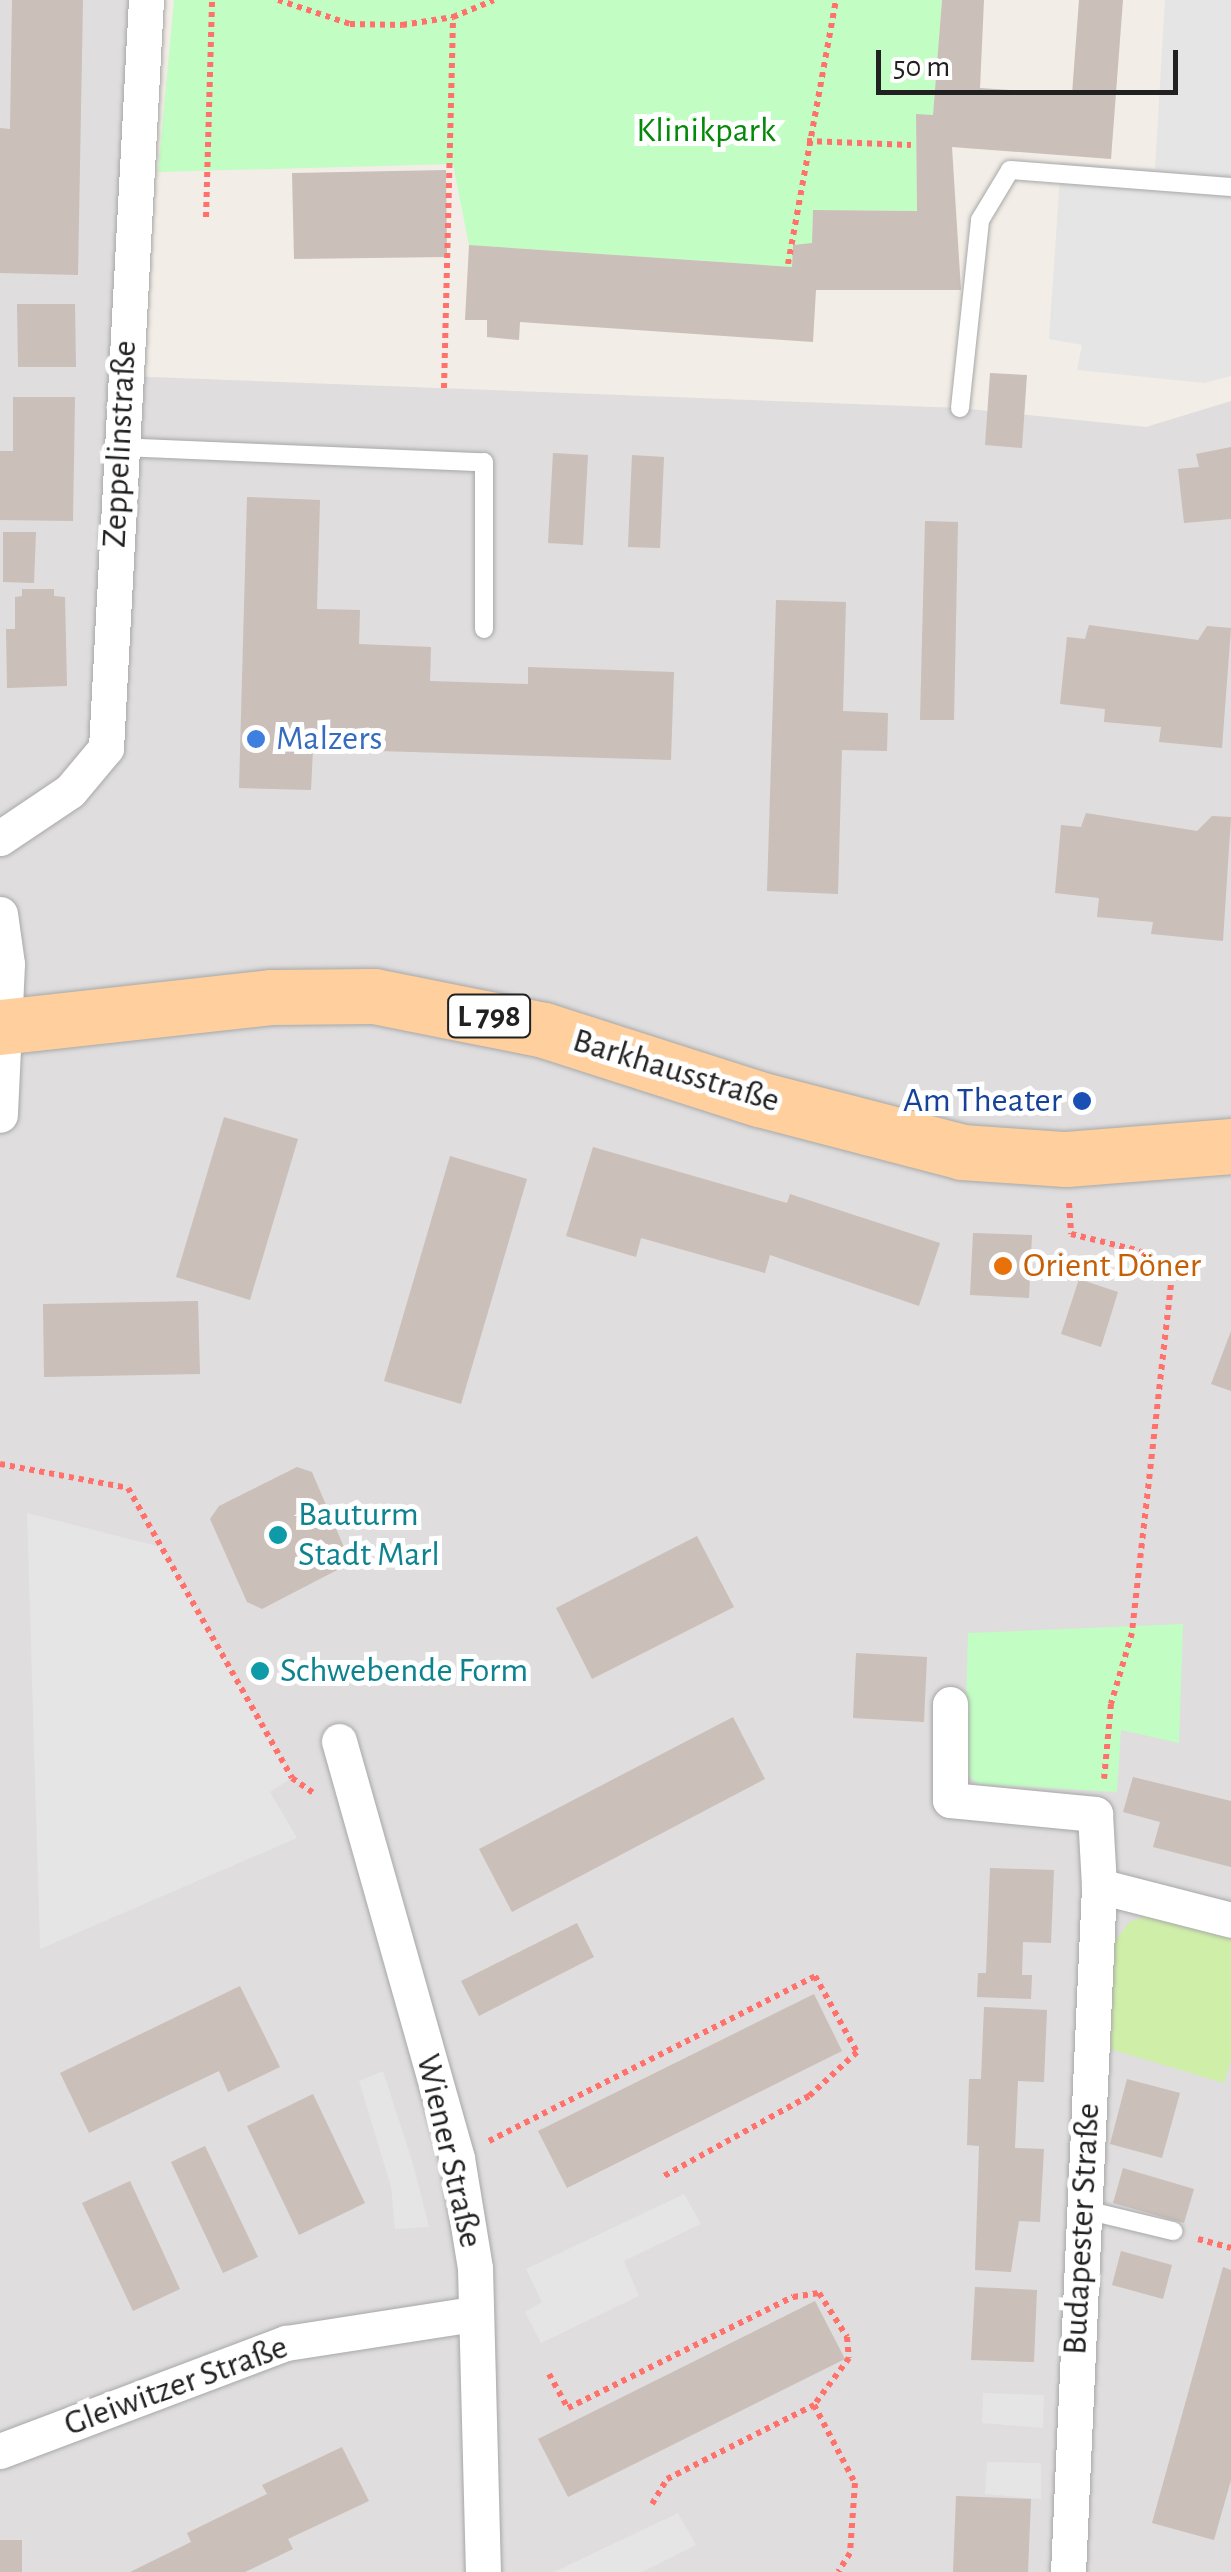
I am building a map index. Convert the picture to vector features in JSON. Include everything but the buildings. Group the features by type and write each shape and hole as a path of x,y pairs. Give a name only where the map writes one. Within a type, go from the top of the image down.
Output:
{"main road":[{"name":"Barkhausstraße","path":"3,1027 272,997 374,996 544,1030 903,1138 962,1152 1066,1159 1231,1146"}],"street":[{"name":"Zeppelinstraße","path":"0,838 70,792 106,748 119,447 146,0"},
{"path":"0,914 0,1115"},
{"path":"950,1704 950,1800 1094,1814"},
{"name":"Wiener Straße","path":"339,1741 457,2158 475,2268 483,2572"},
{"name":"Budapester Straße","path":"1068,2572 1099,1886 1094,1814"},
{"path":"1099,1886 1231,1920"},
{"name":"Gleiwitzer Straße","path":"0,2451 286,2343 474,2314"}],"lane":[{"path":"960,408 980,220 1010,170 1231,187"},
{"path":"119,447 484,462 484,630"},
{"path":"1082,2209 1173,2232"}],"path":[{"path":"206,217 212,0"},
{"path":"278,0 350,24 453,16 494,0"},
{"path":"788,264 806,141 836,0"},
{"path":"444,388 453,16"},
{"path":"806,141 911,145"},
{"path":"1066,1159 1072,1234 1140,1251 1172,1275 1174,1304 1143,1498 1132,1633 1112,1704 1094,1814"},
{"path":"0,1464 128,1488 292,1778 362,1825"},
{"path":"457,2158 815,1976 857,2052 809,2096 662,2176"},
{"path":"1198,2239 1231,2248"},
{"path":"550,2374 568,2408 792,2297 819,2293 846,2337 849,2358 814,2404 667,2479 652,2504"},
{"path":"814,2404 855,2482 850,2553 838,2572"}],"shaded area":[{"path":"0,0 146,0 123,376 960,408 1146,427 1231,401 1231,2572 0,2572"},
{"path":"1165,0 1231,0 1231,376 1204,383 1077,370 1082,345 1049,339 1061,162 1155,169"},
{"path":"27,1513 161,1547 292,1778 270,1792 297,1838 40,1949"},
{"path":"383,2071 429,2227 395,2229 391,2187 359,2081"},
{"path":"684,2194 701,2224 624,2261 639,2296 541,2343 525,2312 542,2302 526,2269"},
{"path":"983,2393 1044,2395 1043,2428 982,2423"},
{"path":"987,2462 1041,2463 1041,2499 985,2494"},
{"path":"678,2513 696,2545 642,2572 554,2572"}],"green space":[{"name":"Klinikpark","path":"174,0 942,0 933,115 916,115 917,211 813,210 812,243 793,245 792,267 469,245 453,164 158,172"},
{"path":"1183,1624 1179,1743 1121,1730 1117,1792 978,1784 964,1771 968,1633"},
{"path":"1149,1915 1231,1937 1231,2060 1224,2083 1110,2049 1114,1942 1129,1922"}],"place":[{"name":"Malzers","path":"256,739"},
{"name":"Am Theater","path":"1082,1101"},
{"name":"Orient Döner","path":"1003,1266"},
{"name":"Bauturm Stadt Marl","path":"278,1535"},
{"name":"Schwebende Form","path":"260,1671"}]}
